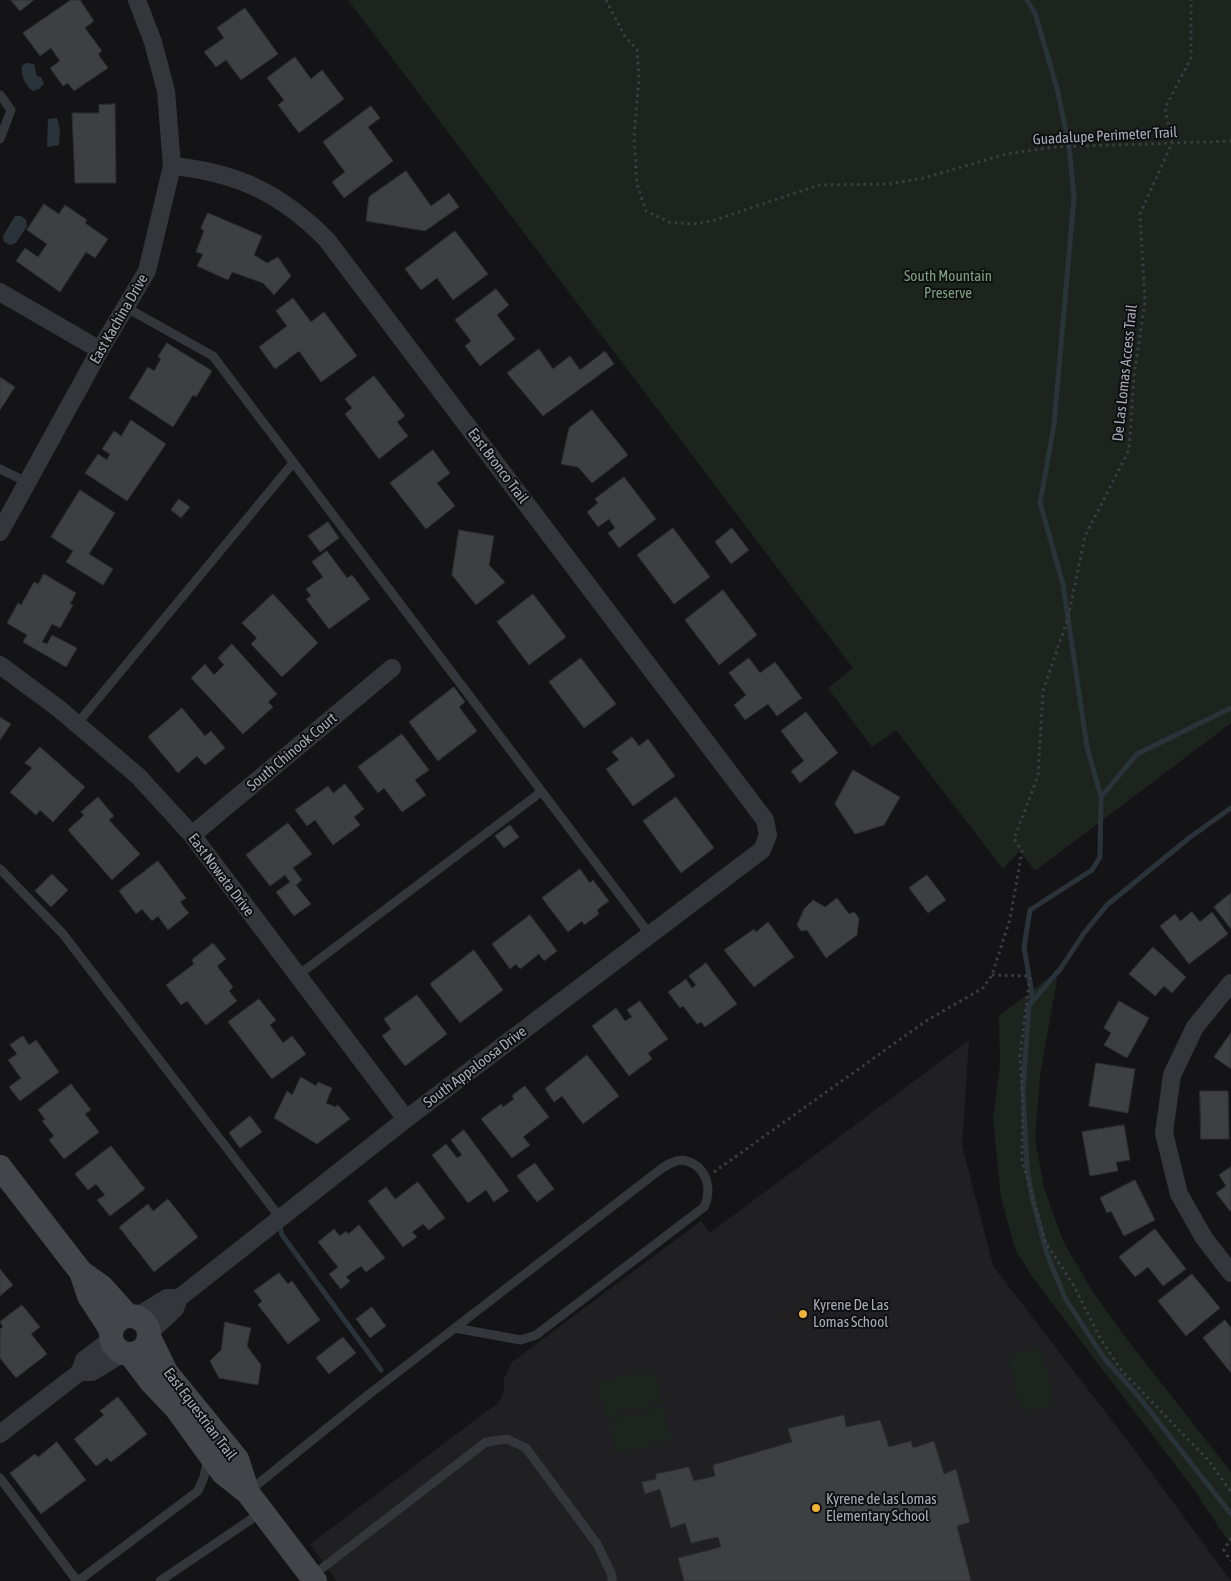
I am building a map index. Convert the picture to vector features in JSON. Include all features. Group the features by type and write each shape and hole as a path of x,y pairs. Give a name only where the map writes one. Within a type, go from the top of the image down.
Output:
{"street":[{"name":"East Kachina Drive","path":"0,532 100,350 147,271 172,166 166,91 153,42 137,0"},
{"name":"East Bronco Trail","path":"172,166 196,168 256,186 307,220 327,240 765,820 768,835"},
{"path":"0,292 100,350"},
{"name":"East Nowata Drive","path":"0,665 77,724 138,776 192,835 406,1119"},
{"name":"South Chinook Court","path":"192,835 392,668"},
{"name":"South Appaloosa Drive","path":"0,1434 80,1372 84,1360 175,1309 179,1298 282,1219 406,1119 762,850 768,835"},
{"path":"1231,983 1195,1027 1172,1075 1164,1133 1179,1194 1204,1238 1231,1272"},
{"name":"East Equestrian Trail","path":"0,1167 81,1272 102,1287 130,1335 152,1383 176,1408 223,1473 248,1493 313,1579"},
{"name":"East Equestrian Trail","path":"130,1335 166,1372 236,1459 248,1493"}],"lane":[{"path":"0,95 11,110 0,138"},
{"path":"125,307 213,356 650,935"},
{"path":"77,724 293,463"},
{"path":"0,469 27,482"},
{"path":"297,976 541,792"},
{"path":"0,869 63,934 282,1219"},
{"path":"248,1493 455,1328 669,1164 686,1161 707,1178 709,1187 704,1208 536,1335 521,1340 455,1328"},
{"path":"313,1579 486,1442 507,1439 526,1448 597,1544 612,1575 612,1581"},
{"path":"0,1478 78,1581 198,1491 204,1477 208,1454"},
{"path":"160,1581 262,1511"}],"path":[{"name":"Guadalupe Perimeter Trail","path":"606,0 625,37 636,49 639,78 634,138 637,184 646,211 669,222 692,224 712,221 819,185 889,184 924,178 1006,154 1054,147 1231,141"},
{"path":"1172,143 1165,108 1190,58 1191,0"},
{"name":"De Las Lomas Access Trail","path":"992,975 1010,919 1022,851 1014,839 1038,776 1043,691 1068,618 1085,536 1129,450 1134,376 1145,302 1140,214 1172,143"},
{"path":"707,1178 926,1020 983,988 992,975 1030,976 1020,1056 1023,1104 1022,1160 1046,1242 1074,1286 1100,1338 1122,1372 1209,1461 1231,1492"},
{"path":"1231,1538 1224,1550 1231,1561"}],"shaded area":[{"path":"26,63 34,64 37,76 41,77 44,84 39,89 33,91 24,80 22,66"},
{"path":"57,118 60,130 59,145 47,147 48,119"},
{"path":"15,216 21,216 26,220 27,226 16,243 10,245 4,242 3,236"},
{"name":"Kyrene De Las Lomas School","path":"969,1040 962,1145 993,1266 1133,1448 1231,1581 337,1581 310,1544 499,1402 504,1392 504,1379 512,1362 701,1221 710,1233"}],"green space":[{"name":"South Mountain Preserve","path":"348,0 1231,0 1231,723 1035,871 1020,851 1003,869 896,730 872,747 828,688 853,668"},
{"path":"1054,974 1057,979 1040,1076 1035,1139 1044,1188 1063,1241 1093,1292 1122,1333 1231,1472 1231,1545 1192,1487 1033,1278 1015,1249 1001,1197 993,1119 1000,1065 999,1016"},
{"path":"1040,1348 1056,1404 1023,1413 1007,1357"},
{"path":"653,1368 662,1402 606,1416 597,1382"},
{"path":"663,1407 672,1440 616,1454 608,1421"}],"building":[{"path":"11,0 34,0 20,11"},
{"path":"71,0 80,0 94,21 85,28 102,51 98,54 108,68 74,91 68,83 63,86 50,68 60,61 51,48 40,56 23,33"},
{"path":"245,8 278,54 241,80 226,60 216,67 204,52 224,38 217,28"},
{"path":"295,57 311,79 322,70 344,99 299,133 278,105 284,100 267,78"},
{"path":"115,104 116,183 75,183 72,113 99,113 99,105"},
{"path":"371,106 380,118 368,127 393,161 344,198 332,182 345,172 323,142"},
{"path":"406,171 431,206 449,193 459,207 425,231 366,221 369,197"},
{"path":"44,204 59,214 65,205 87,220 85,223 108,239 95,258 86,252 60,292 16,261 25,248 38,257 47,244 27,230"},
{"path":"208,213 262,236 254,255 267,263 278,257 291,276 274,295 263,283 232,272 228,280 197,266 203,254 196,252 204,231 201,228"},
{"path":"455,231 488,274 453,300 437,278 421,290 405,269"},
{"path":"496,289 509,305 497,315 515,339 480,366 465,346 471,341 455,320"},
{"path":"293,298 311,322 324,312 357,356 321,382 299,351 275,369 259,347 287,326 276,311"},
{"path":"167,343 212,371 196,397 193,395 173,427 129,398 148,367 154,371 161,359 158,357"},
{"path":"539,349 553,369 570,356 580,370 605,351 614,364 543,416 507,373"},
{"path":"374,376 405,416 397,422 408,436 379,459 345,414 352,408 345,399"},
{"path":"0,377 15,387 0,410"},
{"path":"592,410 628,455 592,483 578,467 561,464 569,428"},
{"path":"131,420 166,444 127,501 85,473 98,454 107,460 110,454 102,449 114,431 121,436"},
{"path":"433,450 450,473 437,483 455,506 426,529 390,483"},
{"path":"624,477 656,519 619,548 608,533 615,528 609,519 598,527 587,512 598,503 595,499"},
{"path":"80,490 115,513 89,554 113,569 103,585 66,562 73,551 51,537"},
{"path":"179,499 190,507 181,518 171,510"},
{"path":"328,522 339,538 320,552 308,536"},
{"path":"673,528 710,577 674,604 637,555"},
{"path":"732,528 749,550 731,564 715,542"},
{"path":"459,530 494,536 489,565 505,582 476,605 452,575"},
{"path":"327,551 347,578 352,575 370,599 329,629 306,599 311,596 306,589 323,577 312,562"},
{"path":"44,574 76,593 70,604 73,605 60,628 52,624 42,642 47,644 52,635 77,648 66,667 23,642 27,635 7,623 18,603 21,605 34,582 38,584"},
{"path":"723,590 757,635 719,665 685,620"},
{"path":"273,594 318,643 282,677 251,644 257,638 242,623"},
{"path":"533,594 566,637 529,665 497,622"},
{"path":"232,644 277,694 268,702 273,707 243,734 191,678 205,664 214,675 224,665 218,658"},
{"path":"581,658 616,704 584,728 549,682"},
{"path":"749,658 760,673 775,662 802,698 777,716 768,704 745,720 734,705 746,695 729,673"},
{"path":"454,687 465,702 459,707 477,731 438,761 409,722"},
{"path":"182,708 205,736 211,731 225,748 205,765 197,756 178,773 148,737"},
{"path":"806,712 838,753 800,783 791,771 804,761 781,731"},
{"path":"0,717 11,724 0,740"},
{"path":"402,734 429,770 415,780 426,795 402,812 384,788 378,793 358,767"},
{"path":"632,737 639,746 648,739 675,776 633,806 606,769 619,760 612,752"},
{"path":"40,747 85,787 53,822 40,810 36,815 10,792 32,768 25,763"},
{"path":"853,770 900,797 884,825 855,834 835,804"},
{"path":"345,784 364,809 354,817 360,825 333,845 315,820 307,826 295,810 328,786 333,793"},
{"path":"98,797 114,816 109,820 140,854 112,880 68,830 84,815 81,812"},
{"path":"676,797 714,848 681,873 643,821"},
{"path":"288,823 312,854 293,868 302,880 296,885 311,904 294,916 276,892 290,882 285,875 270,886 246,855"},
{"path":"510,825 519,837 504,848 495,836"},
{"path":"158,861 186,898 180,902 189,913 168,930 158,916 152,921 142,909 136,914 119,891"},
{"path":"580,869 590,883 593,880 609,901 597,910 599,914 584,925 582,921 568,932 542,898"},
{"path":"52,874 68,890 51,907 35,891"},
{"path":"927,875 946,900 928,913 909,888"},
{"path":"1231,893 1231,929 1214,907"},
{"path":"837,898 849,914 854,912 859,918 857,935 826,958 807,930 801,931 797,925 804,909 813,900 825,907"},
{"path":"1192,912 1200,922 1212,912 1228,934 1189,964 1160,926 1175,914 1180,921"},
{"path":"530,915 557,951 544,961 539,954 520,969 516,964 510,969 492,944"},
{"path":"768,922 794,957 754,987 724,950 754,929 756,932"},
{"path":"213,943 226,959 217,966 233,987 229,991 237,1001 206,1025 187,1001 181,1005 166,985 194,964 192,960"},
{"path":"1153,947 1186,977 1172,993 1164,986 1155,996 1129,974"},
{"path":"474,950 503,990 460,1023 430,984"},
{"path":"706,963 737,1004 705,1027 701,1022 697,1024 683,1006 680,1008 668,992 686,979 692,988 696,985 689,976"},
{"path":"417,995 447,1034 405,1066 382,1036 391,1029 384,1019"},
{"path":"259,999 276,1020 270,1025 283,1043 292,1036 306,1054 272,1079 228,1022"},
{"path":"640,1001 668,1039 648,1053 652,1059 629,1076 592,1026 616,1008 625,1021 632,1017 627,1010"},
{"path":"1119,1001 1149,1018 1127,1058 1104,1045 1111,1033 1104,1028"},
{"path":"1231,1033 1231,1069 1214,1057"},
{"path":"23,1036 29,1045 36,1040 59,1072 20,1101 9,1087 21,1078 8,1060 17,1054 10,1045"},
{"path":"587,1055 619,1096 583,1124 562,1096 554,1102 545,1089"},
{"path":"1096,1063 1135,1069 1128,1113 1089,1106"},
{"path":"301,1077 316,1086 318,1082 332,1088 326,1103 335,1107 338,1105 350,1119 317,1144 274,1118 287,1091 292,1095"},
{"path":"71,1084 91,1110 85,1114 99,1132 64,1159 49,1140 54,1136 42,1121 45,1119 38,1110"},
{"path":"525,1086 549,1117 523,1137 530,1145 512,1158 481,1119 501,1104 503,1107 514,1099 512,1096"},
{"path":"1200,1091 1228,1091 1229,1139 1201,1139"},
{"path":"250,1116 262,1132 240,1148 229,1133"},
{"path":"1124,1125 1130,1160 1116,1162 1118,1171 1090,1176 1082,1132"},
{"path":"464,1130 509,1191 494,1202 486,1190 468,1203 432,1155 446,1144 457,1158 462,1155 451,1140"},
{"path":"111,1146 145,1189 110,1216 97,1200 105,1195 96,1184 88,1190 75,1174"},
{"path":"535,1163 554,1189 537,1202 517,1176"},
{"path":"1231,1167 1230,1211 1216,1193 1226,1186 1219,1175"},
{"path":"1135,1180 1155,1220 1124,1236 1111,1211 1107,1213 1100,1198"},
{"path":"418,1182 445,1218 429,1230 423,1224 412,1232 417,1237 403,1247 368,1201 386,1187 395,1199"},
{"path":"168,1199 198,1237 154,1272 119,1227 148,1204 153,1211"},
{"path":"359,1225 385,1258 366,1272 361,1266 346,1277 350,1281 341,1289 329,1274 338,1267 318,1242 334,1229 340,1236 346,1231 348,1234"},
{"path":"1155,1229 1186,1269 1163,1286 1148,1267 1135,1277 1119,1257"},
{"path":"0,1269 13,1285 0,1296"},
{"path":"279,1273 288,1284 292,1281 320,1320 288,1344 258,1305 262,1301 254,1291"},
{"path":"1192,1274 1220,1308 1186,1336 1158,1301"},
{"path":"22,1305 40,1327 31,1334 47,1354 16,1378 0,1358 0,1329 3,1327 0,1322"},
{"path":"372,1307 386,1326 370,1338 356,1319"},
{"path":"1225,1320 1231,1328 1231,1373 1203,1338"},
{"path":"225,1322 251,1328 247,1346 261,1365 258,1385 219,1378 210,1361 221,1350"},
{"path":"343,1337 356,1353 329,1374 316,1358"},
{"path":"118,1397 147,1434 111,1462 107,1458 96,1466 74,1439 104,1415 100,1411"},
{"name":"Kyrene de las Lomas Elementary School","path":"844,1415 846,1427 880,1420 889,1447 911,1441 913,1448 934,1441 944,1474 956,1469 970,1522 957,1526 971,1581 684,1581 678,1558 721,1547 718,1537 691,1543 685,1523 671,1528 660,1489 645,1494 642,1482 656,1479 656,1474 689,1467 694,1481 715,1476 713,1465 792,1442 788,1429"},
{"path":"57,1442 86,1480 41,1514 10,1473 35,1454 38,1457"}],"waterway":[{"path":"1027,0 1035,13 1057,88 1069,146 1074,197 1054,425 1040,503 1063,584 1087,747 1101,797"},
{"path":"1033,1000 1024,947 1030,910 1092,870 1100,857 1101,797 1137,754 1231,708"},
{"path":"1231,808 1189,838 1107,905 1084,933 1061,968 1029,1005 1023,1090 1027,1167 1032,1197 1047,1254 1065,1298 1104,1358 1139,1397 1231,1514"},
{"path":"279,1223 282,1235 381,1370"}],"place":[{"name":"Kyrene De Las Lomas School","path":"803,1314"},
{"name":"Kyrene de las Lomas Elementary School","path":"816,1508"}]}
